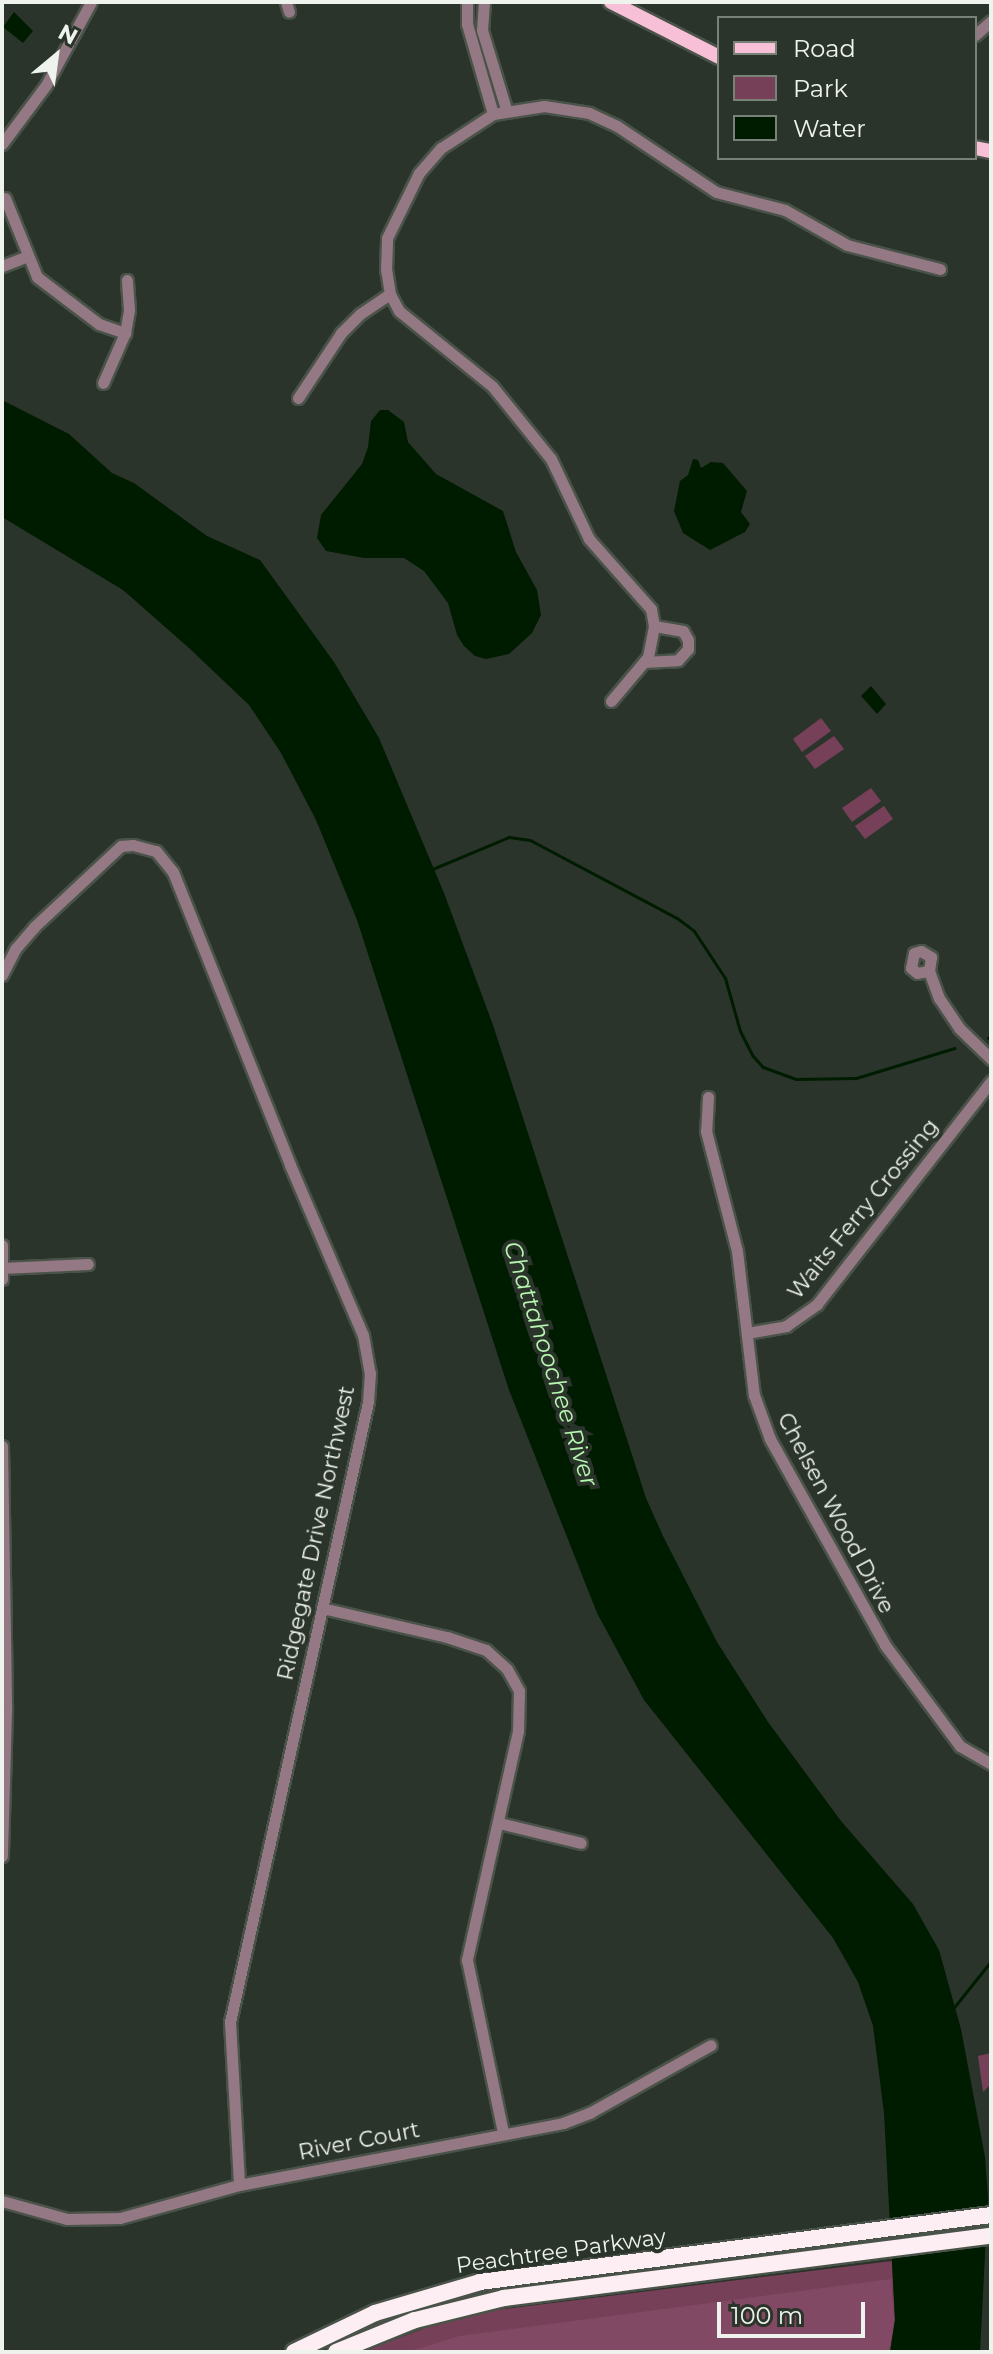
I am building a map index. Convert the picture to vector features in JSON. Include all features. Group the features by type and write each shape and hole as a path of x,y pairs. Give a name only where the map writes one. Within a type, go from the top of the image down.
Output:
{"highway":[{"name":"Peachtree Parkway","path":"294,2352 375,2313 460,2286 991,2215"},
{"name":"Peachtree Parkway","path":"336,2352 415,2320 504,2298 991,2236"}],"main road":[{"path":"611,2 717,56"}],"street":[{"path":"467,2 472,46 493,114"},
{"path":"484,2 482,30 506,109"},
{"path":"2,144 46,85 88,3"},
{"path":"611,701 644,662 654,626 651,609 589,539 551,459 492,386 399,311 390,294 386,270 387,238 419,173 441,148 493,114 506,109 544,106 589,113 617,126 716,192 785,210 847,245 940,269"},
{"path":"5,198 26,257 37,277 99,324 125,333"},
{"path":"2,266 26,257"},
{"path":"103,383 125,333 129,310 127,280"},
{"path":"298,398 341,333 360,314 390,294"},
{"path":"644,662 678,660 688,649 688,640 683,631 654,626"},
{"name":"Ridgegate Drive Northwest","path":"2,975 16,948 34,927 121,846 133,845 156,851 173,872 266,1107 363,1335 370,1373 368,1402 230,2022 239,2185"},
{"path":"929,971 939,998 959,1028 991,1059"},
{"name":"Waits Ferry Crossing","path":"747,1333 786,1326 817,1304 991,1081"},
{"name":"Chelsen Wood Drive","path":"708,1097 706,1131 737,1251 754,1395 770,1439 877,1632 960,1746 991,1764"},
{"path":"2,1245 2,1279"},
{"path":"2,1268 88,1264"},
{"path":"2,1446 2,1856"},
{"path":"322,1608 469,1643 486,1650 507,1669 519,1691 518,1731 467,1960 503,2133"},
{"path":"499,1823 581,1843"},
{"name":"River Court","path":"2,2201 67,2219 120,2218 239,2185 563,2123 591,2112 711,2045"}],"green space":[{"path":"821,718 831,731 802,752 793,739"},
{"path":"834,736 844,749 815,769 805,756"},
{"path":"871,788 881,801 852,822 842,808"},
{"path":"884,806 893,819 865,839 855,826"},
{"path":"991,2053 991,2084 983,2092 978,2056"},
{"path":"892,2261 895,2320 890,2352 361,2352 463,2314"}],"shaded area":[{"path":"891,2279 894,2320 889,2352 408,2352 459,2336"}],"water":[{"path":"14,12 33,31 23,43 3,27"},
{"name":"Chattahoochee River","path":"2,400 69,434 112,473 134,483 207,536 260,560 334,662 379,738 444,893 493,1025 646,1498 663,1536 717,1642 768,1722 841,1821 913,1904 939,1950 961,2029 985,2157 988,2197 980,2352 890,2352 895,2320 884,2113 873,2026 858,1982 833,1938 644,1700 597,1613 509,1390 357,920 316,820 281,753 249,705 123,590 2,517"},
{"path":"380,410 388,410 404,422 408,442 436,474 503,511 516,552 537,590 541,615 532,633 509,654 486,659 475,656 464,646 457,635 448,603 424,571 404,558 364,558 326,551 317,538 321,515 362,464 371,421"},
{"path":"693,459 698,460 701,468 711,462 723,463 747,491 741,512 750,524 745,532 710,550 683,533 674,511 680,481 688,475"},
{"path":"871,686 886,704 877,714 861,696"}],"waterway":[{"path":"430,870 509,837 530,840 677,918 694,931 725,978 740,1031 753,1056 763,1067 796,1079 856,1078 955,1048"},
{"path":"951,2011 991,1961"}]}
